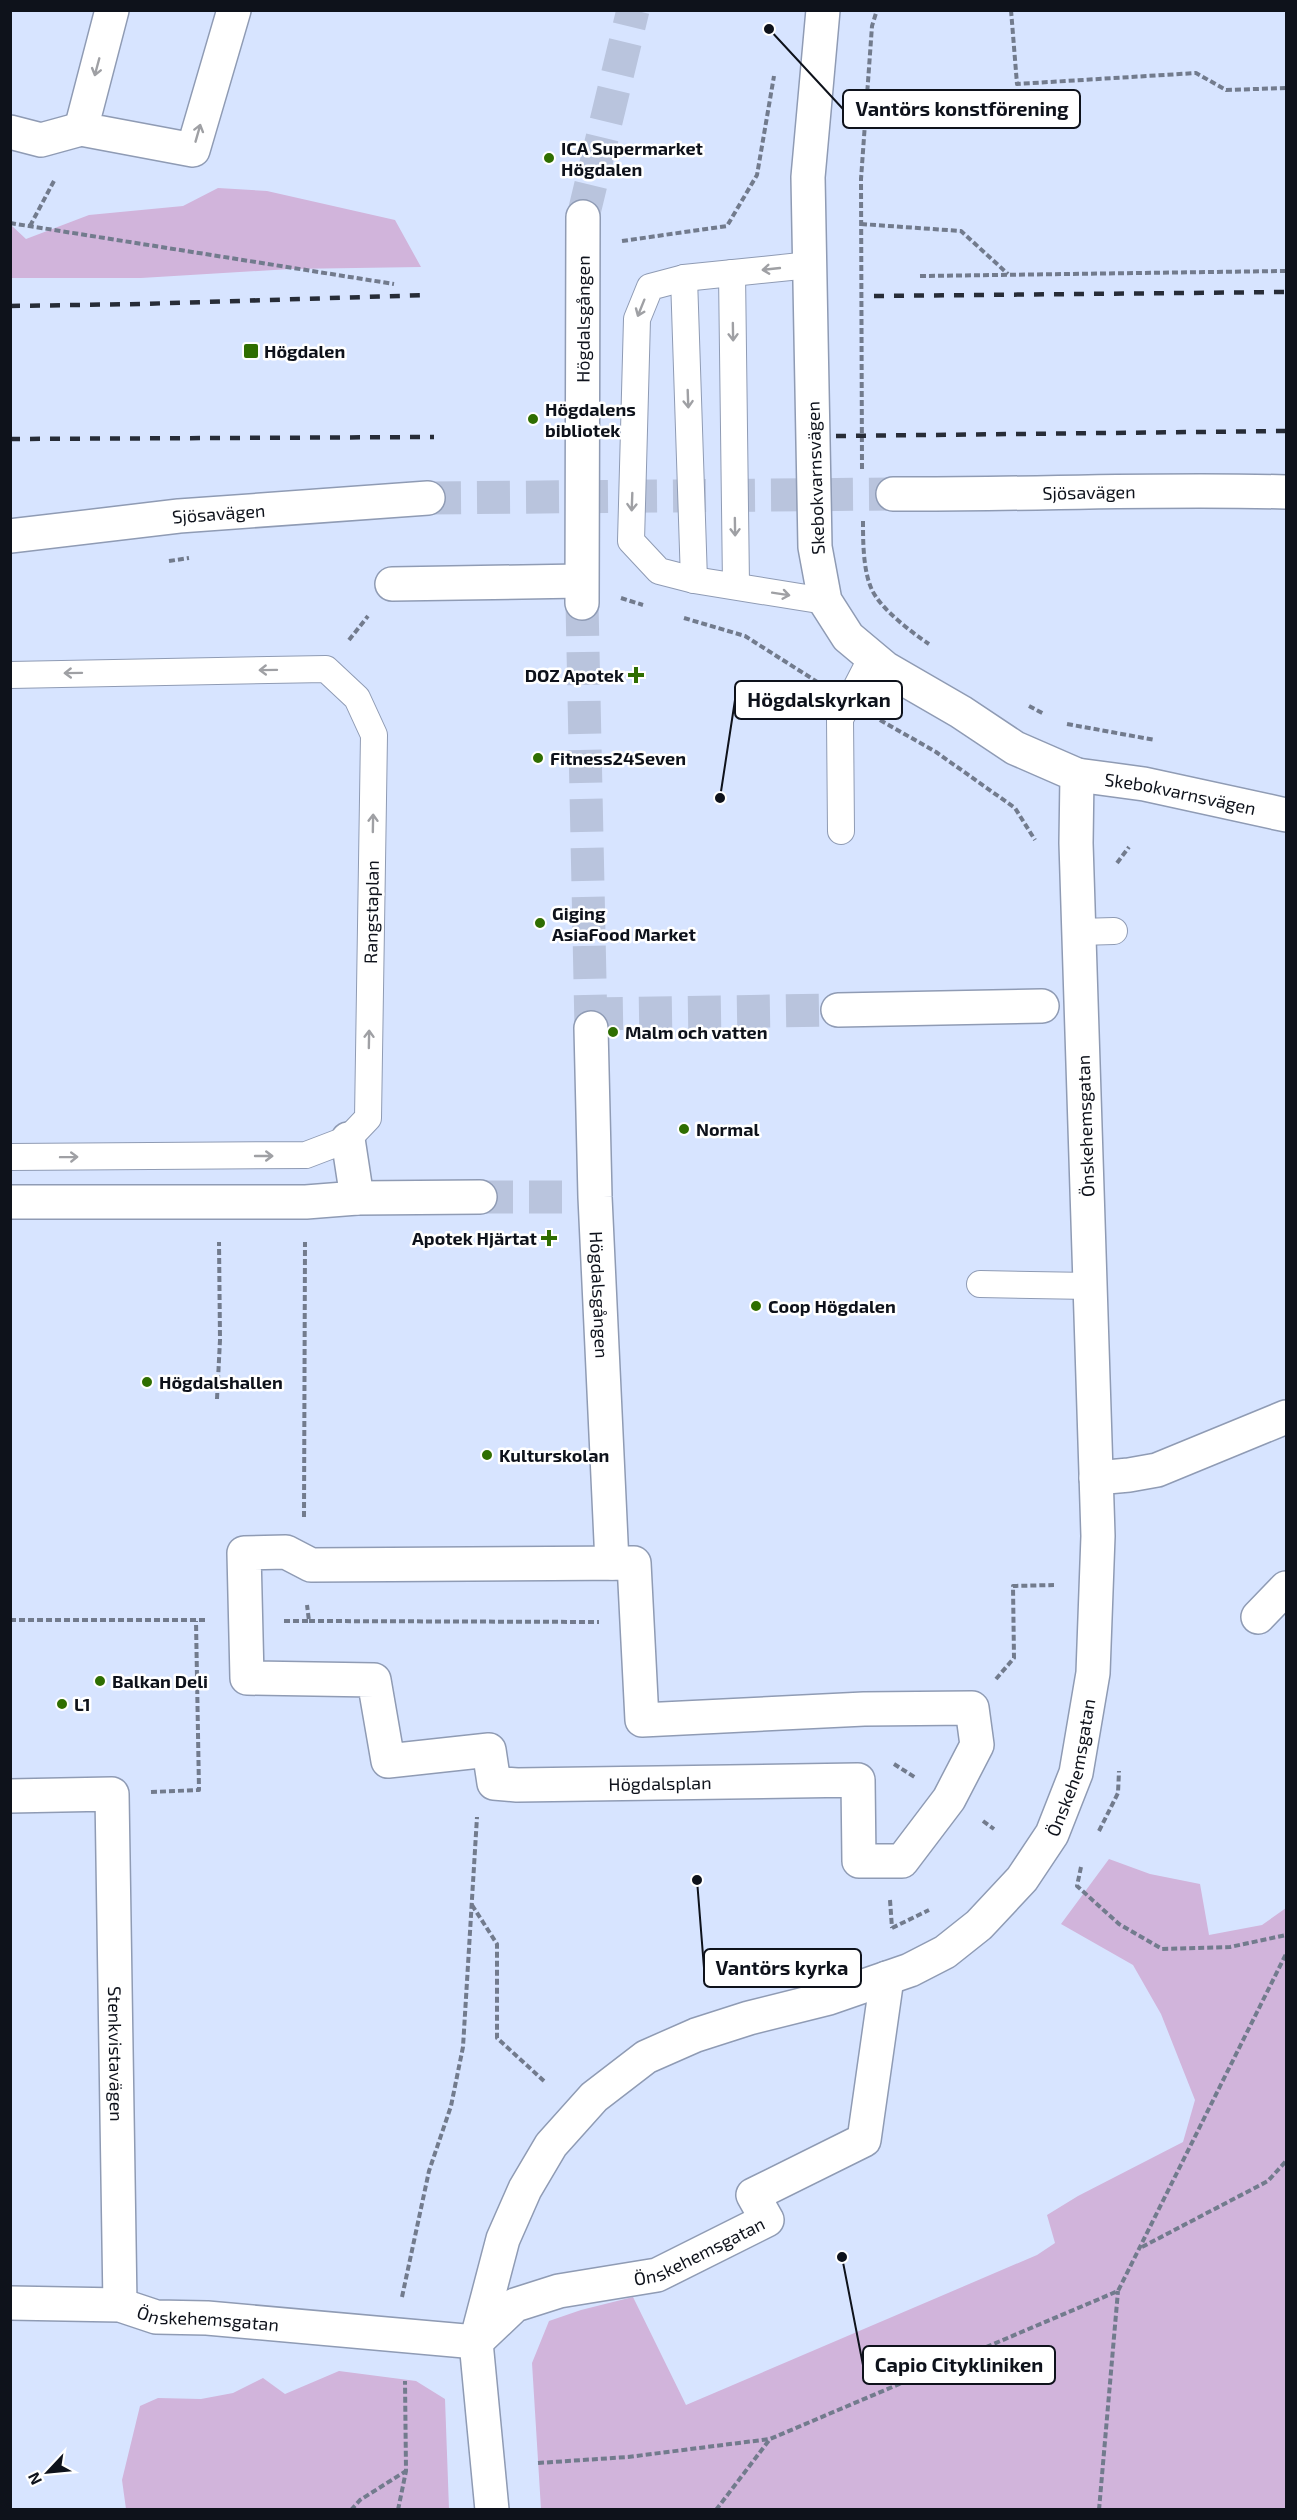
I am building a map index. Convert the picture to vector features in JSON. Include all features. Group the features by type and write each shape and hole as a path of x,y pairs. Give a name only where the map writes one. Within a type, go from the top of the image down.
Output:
{"street":[{"path":"81,129 112,10"},
{"path":"10,132 41,140 81,129 193,150 234,10"},
{"name":"Skebokvarnsvägen","path":"823,10 808,177 815,547 825,601 848,637 885,668 961,712 1015,748 1077,775 1144,784 1287,815"},
{"name":"Högdalsgången","path":"392,584 581,592 582,232"},
{"name":"Sjösavägen","path":"893,494 984,495 1214,490 1287,492"},
{"name":"Sjösavägen","path":"10,536 179,516 428,498"},
{"name":"Önskehemsgatan","path":"492,2510 476,2342 503,2239 525,2189 551,2145 594,2097 646,2057 696,2035 748,2018 829,1998 910,1970 945,1952 980,1925 1022,1879 1052,1834 1076,1773 1093,1673 1098,1536 1079,932 1077,775"},
{"path":"838,1010 1042,1006"},
{"name":"Högdalsgången","path":"591,1028 595,1197 612,1563"},
{"path":"348,1139 357,1198"},
{"path":"10,1202 306,1202 357,1198 480,1197"},
{"path":"1096,1478 1157,1470 1287,1417"},
{"name":"Högdalsplan","path":"244,1552 286,1552 311,1565 612,1563 634,1563 642,1720 864,1709 972,1708 977,1745 949,1799 902,1861 860,1861 858,1780 517,1785 494,1783 489,1750 388,1761 374,1680 247,1678 244,1552"},
{"path":"1257,1617 1287,1588"},
{"path":"10,1796 112,1794"},
{"name":"Stenkvistavägen","path":"112,1794 120,2305"},
{"name":"Önskehemsgatan","path":"120,2305 156,2317 207,2318 476,2342 515,2305 560,2291 657,2275 767,2220 753,2195 864,2140 887,1978"},
{"path":"10,2303 120,2305"}],"lane":[{"path":"810,265 684,278 650,287 637,319 631,541 659,571 694,580 825,601"},
{"path":"732,273 736,585"},
{"path":"684,278 694,580"},
{"path":"841,831 840,719 872,657"},
{"path":"10,675 326,669"},
{"name":"Rangstaplan","path":"10,1158 306,1155 348,1139 368,1119 374,735 357,698 326,669"},
{"path":"1079,932 1114,931"},
{"path":"980,1284 1090,1286"}],"path":[{"path":"862,480 861,179 872,26 877,10"},
{"path":"1011,10 1017,84 1196,73 1226,90 1287,88"},
{"path":"582,232 727,226 757,175 775,69"},
{"path":"10,223 394,284"},
{"path":"861,224 961,231 1008,275"},
{"path":"920,276 1287,271"},
{"path":"862,515 863,549 872,590 903,626 932,646"},
{"path":"165,561 201,557"},
{"path":"326,669 392,584"},
{"path":"1021,702 1051,718"},
{"path":"1060,723 1155,740"},
{"path":"306,1202 304,1561 309,1621"},
{"path":"217,1399 220,1340 219,1238"},
{"path":"1053,1596 1054,1575"},
{"path":"1014,1658 1013,1586 1054,1585"},
{"path":"10,1620 602,1622"},
{"path":"112,1794 199,1791 196,1620"},
{"path":"401,2300 429,2171 451,2106 463,2047 477,1814"},
{"path":"1081,1866 1077,1886 1119,1924 1162,1949 1230,1947 1287,1935"},
{"path":"471,1904 497,1944 497,2038 544,2081"},
{"path":"892,1928 932,1909"},
{"path":"1099,2510 1118,2291 1287,1954"},
{"path":"1140,2248 1268,2181 1287,2161"},
{"path":"538,2463 628,2457 770,2439 1118,2291"},
{"path":"398,2510 406,2471 405,2380"},
{"path":"716,2510 770,2439"},
{"path":"351,2510 360,2500 406,2471"}],"shaded area":[{"path":"218,188 267,191 395,220 421,267 290,269 141,278 11,278 11,225 26,239 89,215 183,206"},
{"path":"1109,1859 1150,1874 1200,1884 1209,1935 1262,1925 1286,1908 1286,2509 541,2509 532,2363 549,2321 633,2297 686,2405 1037,2255 1055,2243 1047,2215 1078,2196 1183,2142 1195,2100 1161,2014 1133,1965 1061,1924"},
{"path":"339,2371 416,2381 445,2399 449,2509 126,2509 122,2480 140,2406 158,2398 201,2399 233,2393 263,2378 285,2394"}],"tunnel":[{"path":"583,217 633,10"},
{"path":"428,498 893,494"},
{"path":"582,603 591,1028"},
{"path":"590,1014 838,1010"},
{"path":"480,1197 595,1197"}],"railway":[{"path":"874,296 1286,292"},
{"path":"10,306 428,295"},
{"path":"836,436 1286,431"},
{"path":"10,439 434,437"}],"place":[{"name":"Vantörs konstförening","path":"769,29"},
{"name":"ICA Supermarket Högdalen","path":"549,158"},
{"name":"Högdalen","path":"251,351"},
{"name":"Högdalens bibliotek","path":"533,419"},
{"name":"DOZ Apotek","path":"636,675"},
{"name":"Fitness24Seven","path":"538,758"},
{"name":"Högdalskyrkan","path":"720,798"},
{"name":"Giging AsiaFood Market","path":"540,923"},
{"name":"Malm och vatten","path":"613,1032"},
{"name":"Normal","path":"684,1129"},
{"name":"Apotek Hjärtat","path":"549,1238"},
{"name":"Coop Högdalen","path":"756,1306"},
{"name":"Högdalshallen","path":"147,1382"},
{"name":"Kulturskolan","path":"487,1455"},
{"name":"Balkan Deli","path":"100,1681"},
{"name":"L1","path":"62,1704"},
{"name":"Vantörs kyrka","path":"697,1880"},
{"name":"Capio Citykliniken","path":"842,2257"}]}
